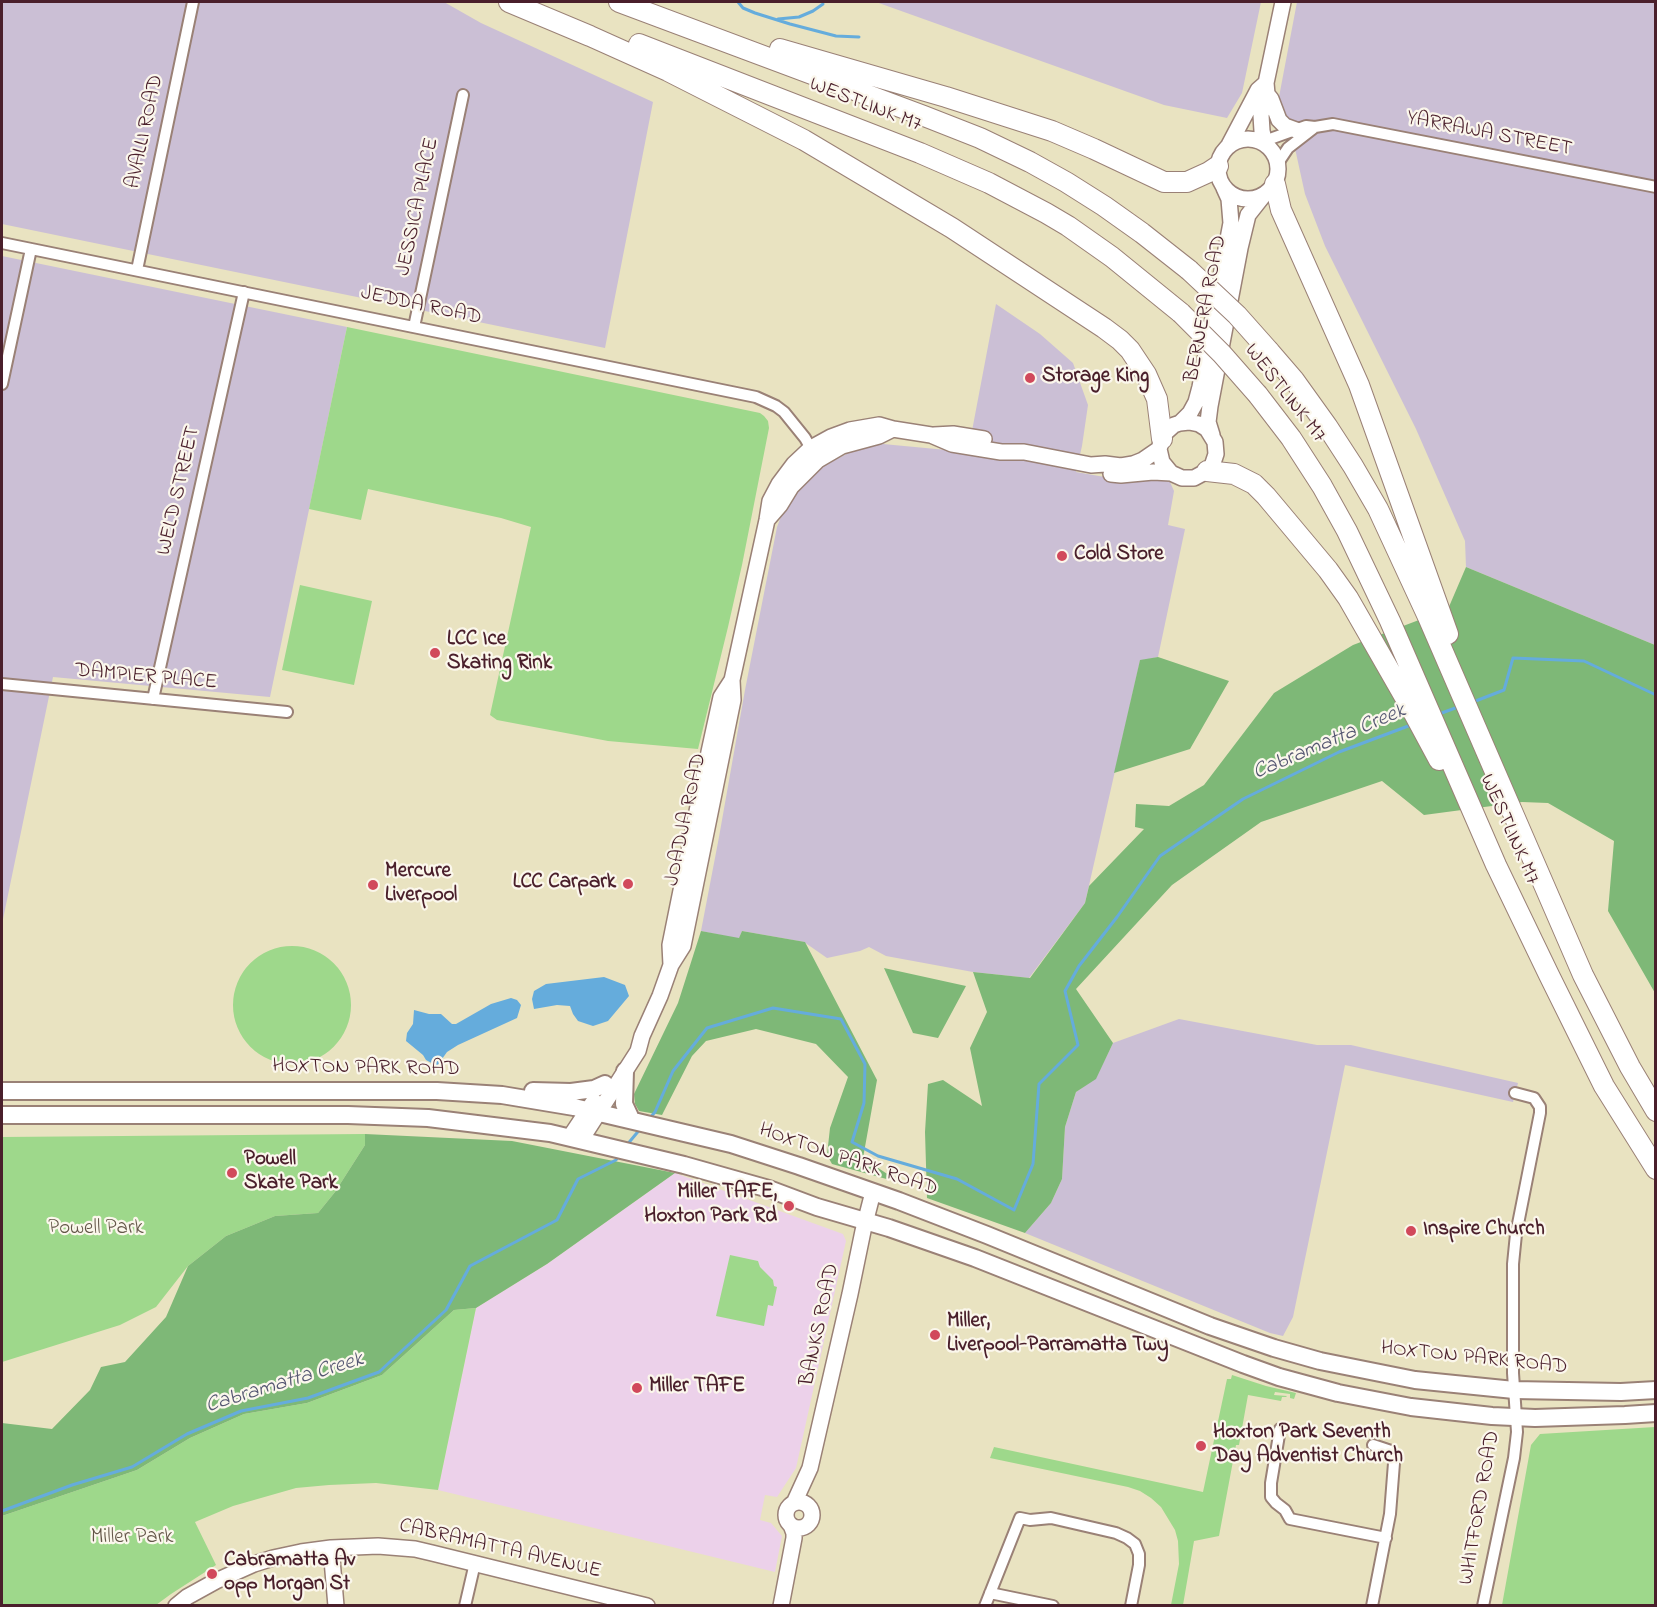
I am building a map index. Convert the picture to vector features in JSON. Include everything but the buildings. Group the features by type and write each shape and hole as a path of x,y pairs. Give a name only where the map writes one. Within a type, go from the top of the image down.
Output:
{"highway":[{"path":"509,2 651,63 793,135 952,228 1104,328 1120,340 1143,367 1159,411 1160,444"},
{"name":"WESTLINK M7","path":"527,2 920,153 989,183 1046,213 1112,256 1181,313 1222,354 1291,438 1347,531 1374,587 1496,865 1548,975 1604,1086 1656,1169"},
{"name":"WESTLINK M7","path":"619,2 980,138 1030,162 1085,194 1142,233 1189,270 1236,315 1294,380 1327,426 1416,569 1502,788 1566,939 1605,1021 1656,1111"},
{"path":"638,2 722,32 946,97 1023,122 1094,149 1164,182 1187,182 1218,166"},
{"path":"1269,190 1281,210 1359,385 1416,569"},
{"path":"1207,471 1234,474 1254,484 1297,531 1328,570 1348,598 1411,708 1496,865"}],"main road":[{"path":"1265,144 1261,114 1283,2"},
{"path":"1229,145 1253,139 1265,144 1271,150 1278,163 1278,174 1269,190 1255,199 1238,198 1224,188 1220,181 1218,166 1224,151 1258,90 1267,89"},
{"path":"1267,89 1279,120 1296,130"},
{"name":"BERNERA ROAD","path":"1180,423 1190,413 1200,387 1231,223 1229,199 1224,188"},
{"name":"BERNERA ROAD","path":"1213,436 1208,422 1210,406 1240,248 1248,215 1269,190"},
{"path":"814,454 879,436 892,429 931,435 953,434 1001,442 1024,452 1091,465 1121,466 1143,460 1160,444 1169,429 1180,423 1190,422 1199,424 1213,436 1215,461 1200,476 1188,479 1176,476 1162,462 1160,444"},
{"name":"JOADJA ROAD","path":"575,1138 638,1051 671,964 683,946 733,700 732,680 767,520 780,505 814,454"},
{"path":"1091,465 1103,473 1121,476 1153,472 1171,473"},
{"name":"JOADJA ROAD","path":"594,1111 605,1084 629,1047 642,1036"},
{"path":"625,1071 624,1104 628,1117"},
{"path":"457,1092 507,1089 571,1092 594,1089 605,1084"},
{"name":"HOXTON PARK ROAD","path":"2,1091 457,1092 502,1095 628,1117 661,1128 731,1144 873,1192 1210,1326 1320,1361 1415,1380 1514,1390 1611,1392 1656,1390"},
{"path":"2,1115 348,1115 417,1117 520,1128 641,1154 768,1189 817,1207 865,1220 975,1258 1209,1352 1279,1377 1338,1393 1444,1412 1516,1417 1656,1413"},
{"name":"BANKS ROAD","path":"809,1508 810,1468 873,1192"},
{"name":"BANKS ROAD","path":"794,1503 810,1468"},
{"path":"794,1503 804,1503 812,1512 808,1525 797,1526 787,1521 787,1508 794,1503"},
{"path":"781,1605 797,1526"},
{"name":"CABRAMATTA AVENUE","path":"176,1605 216,1581 254,1564 288,1554 357,1546 397,1547 423,1551 647,1605"},
{"path":"332,1548 336,1605"}],"street":[{"name":"AVALLI ROAD","path":"137,270 193,2"},
{"name":"JESSICA PLACE","path":"414,327 463,95"},
{"name":"YARRAWA STREET","path":"1265,144 1306,126 1333,124 1656,187"},
{"path":"1278,163 1288,148 1315,127"},
{"name":"JEDDA ROAD","path":"2,243 756,397 784,412 802,434 814,454"},
{"path":"2,384 32,249"},
{"name":"WELD STREET","path":"153,699 244,292"},
{"name":"DAMPIER PLACE","path":"2,684 287,712"},
{"name":"WHITFORD ROAD","path":"1483,1605 1514,1458 1516,1417 1513,1264 1518,1225 1540,1113 1540,1107 1534,1098 1515,1093"},
{"path":"1280,1429 1271,1483 1271,1497 1285,1510 1290,1519 1386,1538"},
{"path":"1372,1605 1393,1493 1394,1456 1391,1451 1373,1445"},
{"path":"985,1605 1020,1518 1030,1520 1052,1518 1116,1533 1135,1544 1139,1554 1139,1565 1131,1605"},
{"path":"465,1605 475,1563"},
{"path":"990,1593 1053,1605"}],"shaded area":[{"path":"2,2 444,2 481,23 653,102 605,348 2,224"},
{"path":"876,2 1261,2 1242,93 1227,118 1164,105"},
{"path":"1297,2 1655,2 1655,645 1466,567 1465,541 1416,429 1325,246 1305,194 1296,153 1279,97"},
{"path":"2,256 347,327 270,697 53,677 2,924"},
{"path":"996,304 1040,334 1073,363 1088,405 1076,472 1116,479 1164,479 1170,482 1174,491 1168,525 1185,529 1158,657 1140,661 1085,903 1029,978 973,972 886,956 869,947 827,958 804,942 742,931 739,939 701,931 777,527 785,506 801,484 818,469 856,449 883,444 968,452"},
{"path":"1179,1019 1317,1045 1351,1045 1518,1083 1513,1102 1345,1065 1293,1317 1283,1336 1270,1333 1025,1233 1051,1203 1062,1179 1065,1127 1076,1092 1096,1078 1113,1043"},
{"name":"Miller TAFE","path":"675,1173 843,1234 846,1241 796,1468 777,1497 765,1495 760,1520 771,1523 782,1536 775,1572 438,1490 476,1308 547,1264"}],"green space":[{"path":"347,327 760,413 764,416 769,428 742,565 698,749 608,741 497,720 490,715 531,527 501,518 368,489 361,520 309,509"},
{"path":"1466,567 1655,645 1655,993 1608,911 1614,841 1548,803 1522,802 1424,815 1382,781 1261,822 1172,885 1076,989 1113,1043 1096,1079 1076,1092 1065,1127 1062,1179 1051,1203 1025,1233 927,1198 925,1132 928,1084 943,1080 982,1106 970,1048 987,1012 973,972 1030,978 1085,903 1089,886 1144,829 1135,827 1136,804 1169,806 1204,785 1274,693 1353,645 1448,609"},
{"path":"300,585 372,601 354,685 282,670"},
{"path":"1158,657 1229,681 1190,749 1114,773 1140,660"},
{"path":"701,931 739,938 742,931 805,942 877,1080 863,1158 901,1183 832,1164 827,1155 830,1128 848,1077 816,1044 756,1029 706,1041 692,1056 662,1115 639,1111 635,1104 634,1094 678,1003"},
{"path":"292,946 315,950 334,963 347,982 351,1005 347,1028 334,1047 315,1060 292,1064 269,1060 250,1047 237,1028 233,1005 237,982 250,963 269,950"},
{"path":"884,968 966,986 938,1038 913,1033"},
{"name":"Powell Park","path":"365,1134 365,1145 335,1192 318,1213 275,1216 226,1236 188,1266 156,1307 120,1325 2,1362 2,1137"},
{"path":"365,1134 512,1141 675,1173 547,1264 476,1308 454,1310 382,1375 307,1403 244,1414 190,1438 137,1470 2,1516 2,1423 52,1429 90,1390 101,1367 125,1362 166,1317 188,1266 226,1236 275,1216 318,1213 335,1192 365,1145"},
{"path":"730,1255 758,1261 760,1267 777,1287 773,1306 768,1305 764,1326 716,1316"},
{"name":"Miller Park","path":"476,1308 438,1490 376,1483 329,1485 296,1488 233,1506 195,1522 216,1565 156,1605 2,1605 2,1516 137,1470 190,1438 244,1414 307,1403 382,1375 454,1310"},
{"path":"1232,1375 1296,1393 1294,1399 1290,1398 1290,1394 1275,1392 1274,1395 1287,1396 1282,1397 1281,1401 1248,1395 1219,1536 1194,1541 1183,1605 1171,1605 1179,1564 1175,1530 1161,1507 1151,1498 1128,1487 990,1458 994,1447 1203,1492 1227,1379 1231,1379"},
{"path":"1655,1427 1655,1605 1502,1605 1531,1445 1540,1434"}],"water":[{"path":"604,977 625,985 629,996 608,1021 593,1026 578,1021 570,1006 557,1005 534,1009 532,999 534,991 546,984"},
{"path":"511,998 517,1000 521,1005 517,1018 458,1045 447,1052 437,1066 426,1060 406,1041 407,1033 413,1024 414,1010 441,1014 452,1024 456,1024 491,1004"}],"waterway":[{"path":"738,2 743,8 790,24 836,36 859,37"},
{"path":"778,19 799,17 823,4"},
{"name":"Cabramatta Creek","path":"1473,702 1504,690 1513,658 1584,661 1656,695"},
{"name":"Cabramatta Creek","path":"1439,714 1458,707"},
{"name":"Cabramatta Creek","path":"649,1119 655,1112 673,1071 707,1028 773,1008 841,1019 865,1064 864,1103 852,1142 878,1156 957,1179 1014,1210 1033,1164 1039,1084 1078,1045 1065,991 1079,966 1160,856 1243,799 1339,752 1411,725"},
{"name":"Cabramatta Creek","path":"626,1146 641,1128"},
{"name":"Cabramatta Creek","path":"2,1511 72,1485 132,1467 187,1434 241,1411 308,1398 379,1372 446,1310 470,1266 557,1220 578,1179 618,1157"}],"place":[{"name":"Storage King","path":"1030,378"},
{"name":"Cold Store","path":"1062,556"},
{"name":"LCC Ice Skating Rink","path":"435,653"},
{"name":"LCC Carpark","path":"628,884"},
{"name":"Mercure Liverpool","path":"373,885"},
{"name":"Powell Skate Park","path":"232,1173"},
{"name":"Miller TAFE, Hoxton Park Rd","path":"789,1206"},
{"name":"Inspire Church","path":"1411,1231"},
{"name":"Miller, Liverpool-Parramatta Twy","path":"935,1335"},
{"name":"Miller TAFE","path":"637,1388"},
{"name":"Hoxton Park Seventh Day Adventist Church","path":"1201,1446"},
{"name":"Cabramatta Av opp Morgan St","path":"212,1574"}]}
